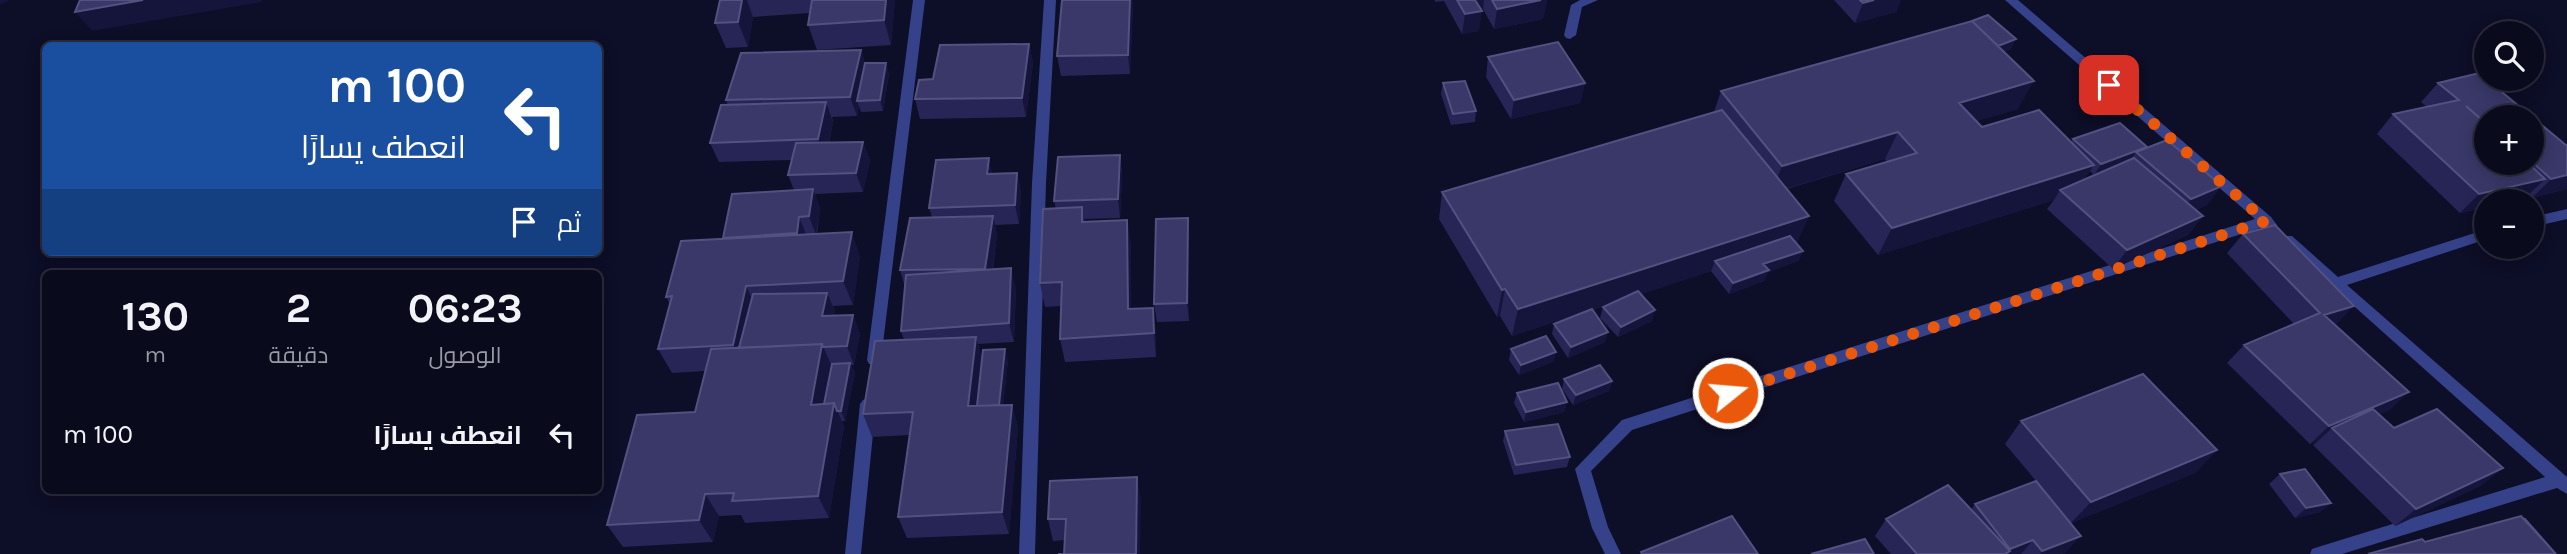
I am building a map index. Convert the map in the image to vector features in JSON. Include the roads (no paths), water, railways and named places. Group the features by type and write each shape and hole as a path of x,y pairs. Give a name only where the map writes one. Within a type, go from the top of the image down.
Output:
{"street":[{"path":"853,554 919,0"},
{"path":"1027,554 1040,183 1050,0"},
{"path":"1570,35 1577,5 1592,0"},
{"path":"2011,0 2563,484"},
{"path":"2544,219 2567,214"},
{"path":"1613,554 1600,528 1583,469 1627,425 2266,221"},
{"path":"2336,283 2474,238"},
{"path":"2318,554 2563,484"}]}
